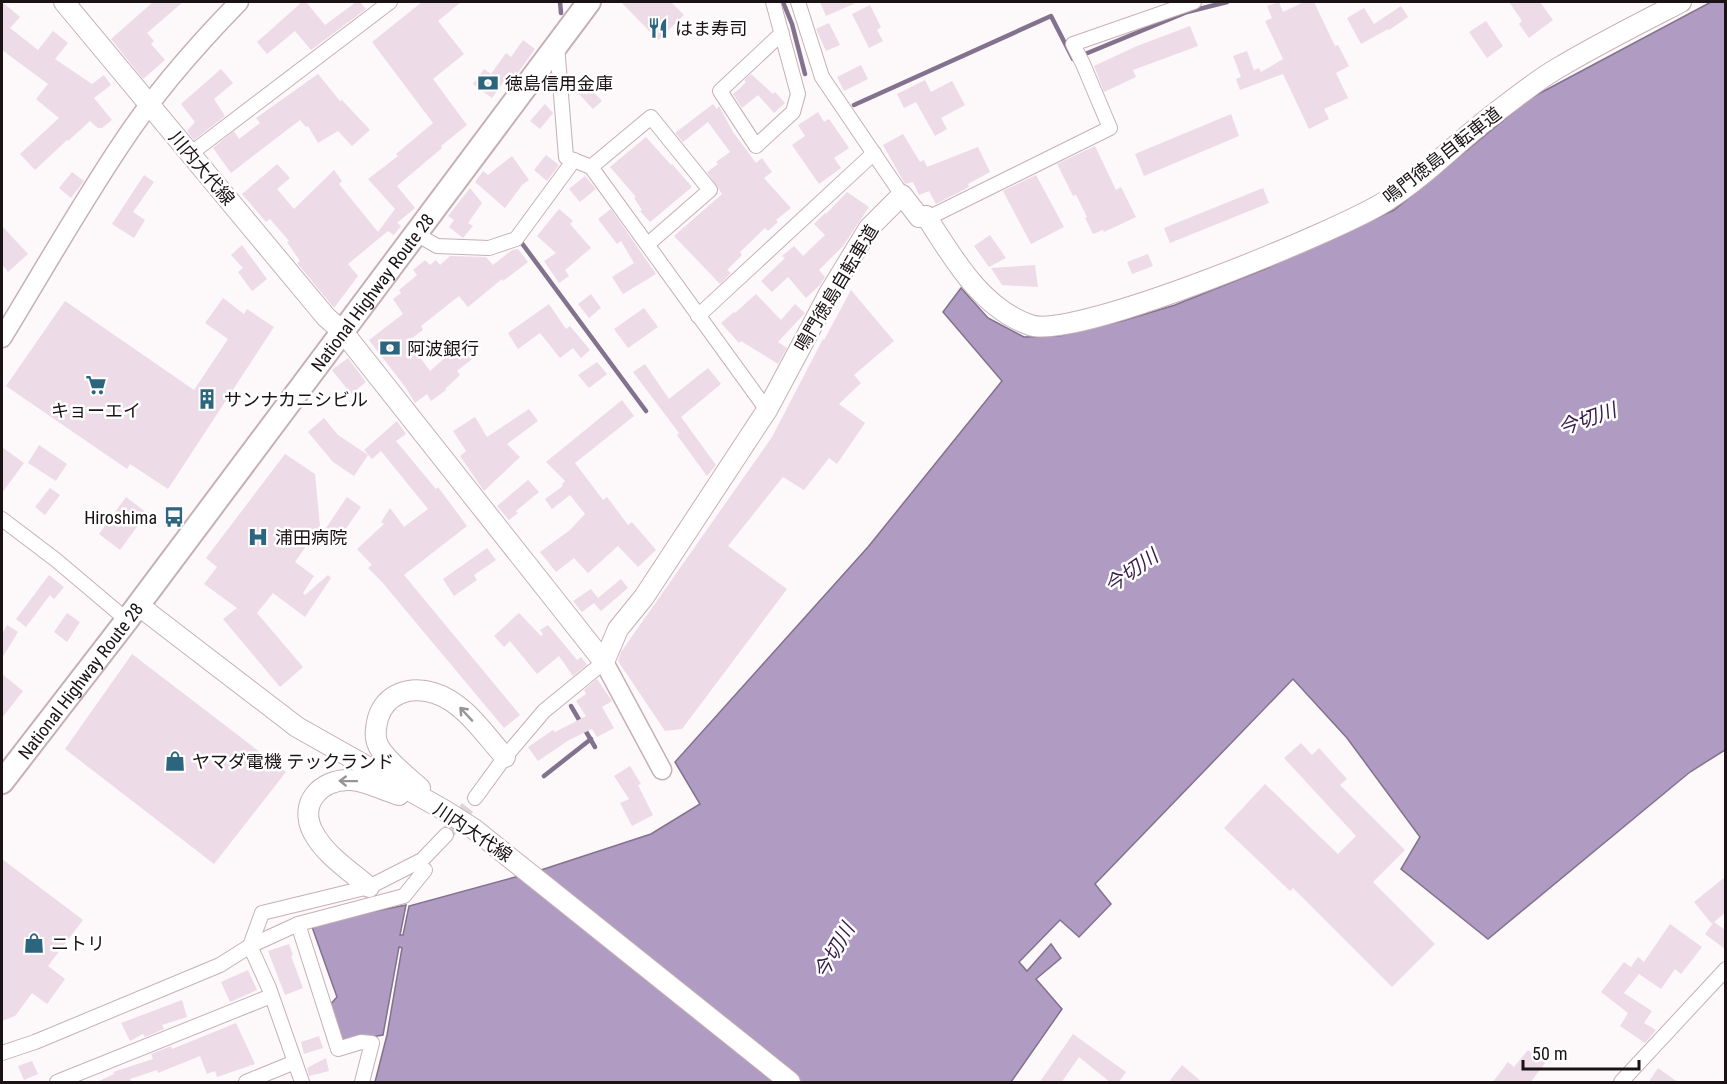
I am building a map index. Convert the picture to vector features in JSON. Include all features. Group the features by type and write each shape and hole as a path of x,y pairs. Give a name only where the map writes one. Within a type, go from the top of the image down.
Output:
{"highway":[{"name":"National Highway Route 28","path":"2,782 133,612 589,2"}],"main road":[{"name":"川内大代線","path":"64,2 326,317 343,332"},
{"name":"鳴門徳島自転車道","path":"604,662 618,629 647,592 767,410 830,292 869,228 902,195 919,217 926,216 954,260 992,304 1032,326 1071,324 1157,298 1349,222 1413,183 1498,111 1556,69 1681,2"},
{"path":"343,332 604,662"},
{"name":"川内大代線","path":"133,612 297,727 474,829 790,1083"},
{"path":"444,810 391,762 378,746 375,729 381,710 393,696 412,689 435,693 458,706 506,757"},
{"path":"369,887 327,852 312,831 307,816 311,801 318,789 334,782 352,779 444,810"}],"street":[{"path":"2,338 120,146 149,105 206,36 239,2"},
{"path":"190,154 387,2"},
{"path":"773,2 782,33 798,94 793,112 756,146 720,91 782,33"},
{"path":"798,2 822,77 902,195"},
{"path":"926,216 934,215 983,192 1110,128 1073,45 1194,2"},
{"path":"557,44 567,157 591,167 767,410"},
{"path":"591,167 651,117 710,190 648,244"},
{"path":"698,316 874,153"},
{"path":"416,234 436,246 489,248 516,239 574,160"},
{"path":"2,519 56,560 133,612"},
{"path":"475,798 544,711 604,662 662,770"},
{"path":"302,1083 271,996 250,946 262,914 369,887 422,860 446,834"},
{"path":"2,1053 35,1042 220,965 250,946 297,924 404,896 425,870"},
{"path":"297,924 338,1049 361,1042 372,1043 362,1083"},
{"path":"1622,1083 1725,969"},
{"path":"57,1083 271,996"},
{"path":"246,1083 295,1062"}],"water":[{"name":"今切川","path":"1711,2 1725,2 1725,750 1690,772 1488,939 1401,869 1420,837 1347,738 1293,679 1095,884 1111,904 1079,937 1060,920 1019,962 1027,971 1051,944 1061,958 1036,979 1062,1009 1011,1082 375,1082 387,1035 402,948 399,947 383,1035 340,1042 328,1007 337,997 311,924 406,905 400,935 403,935 409,906 541,870 651,834 700,804 675,762 868,547 1002,381 943,312 961,288 988,318 1024,337 1059,336 1175,305 1267,268 1394,210 1529,99"}],"building":[{"path":"2,2 20,17 10,28 38,50 53,31 68,43 55,59 92,84 104,75 111,85 94,98 112,120 102,128 98,128 90,121 35,170 20,154 59,118 36,99 48,84 2,50"},
{"path":"153,2 183,2 147,33 154,41 151,44 165,60 143,79 111,39"},
{"path":"302,2 306,2 325,25 356,2 360,2 366,9 311,50 295,31 267,54 257,42"},
{"path":"422,2 461,2 438,21 464,54 433,79 467,125 397,186 415,208 397,223 401,226 394,235 388,231 348,264 358,276 334,308 297,263 300,261 287,242 289,241 270,219 266,222 242,194 277,164 290,178 277,189 294,209 334,170 342,181 339,184 378,232 395,209 368,179 398,156 396,154 433,123 372,42"},
{"name":"はま寿司","path":"621,2 671,2 684,15 658,40"},
{"path":"820,2 858,2 826,16"},
{"path":"1279,2 1283,12 1304,2 1314,2 1335,46 1338,45 1349,66 1336,73 1348,98 1324,109 1329,119 1309,129 1283,74 1240,90 1236,79 1241,77 1233,56 1247,51 1254,70 1259,68 1261,72 1283,59 1265,21 1272,18 1267,6"},
{"path":"1509,2 1540,2 1553,20 1529,38 1519,24 1522,21"},
{"path":"870,5 881,27 877,30 883,41 869,48 852,14"},
{"path":"1401,6 1408,17 1389,30 1361,44 1347,18 1364,8 1374,24"},
{"path":"1486,21 1503,46 1487,58 1469,32"},
{"path":"829,23 840,45 826,51 816,29"},
{"path":"1190,26 1198,46 1133,70 1136,77 1104,92 1094,66 1137,46"},
{"path":"523,40 535,49 512,81 507,77 492,98 473,84 484,69 491,74 506,53 511,57"},
{"path":"861,65 868,79 844,91 837,77"},
{"path":"221,69 233,83 214,99 225,116 194,140 187,131 195,122 181,104"},
{"path":"318,74 340,101 342,100 370,130 352,146 338,131 318,143 308,126 306,127 300,120 231,173 213,148 234,131 239,139 260,123 256,118"},
{"path":"751,74 773,94 775,92 785,103 774,113 758,95 742,108 733,94"},
{"path":"925,80 931,92 952,81 965,105 941,118 947,129 935,136 916,102 904,108 897,94"},
{"path":"587,85 602,101 593,109 578,93"},
{"path":"545,104 553,113 540,129 530,121"},
{"path":"713,104 717,109 719,106 733,132 756,163 762,158 772,172 764,178 791,208 776,220 778,222 768,231 765,228 740,252 742,255 727,270 731,273 720,284 674,236 722,194 707,172 730,152 708,122 683,142 675,133"},
{"path":"818,112 824,122 829,119 849,148 834,158 841,168 819,184 792,145 805,136 798,125"},
{"path":"1231,114 1239,136 1144,176 1135,154"},
{"path":"903,134 920,162 924,160 927,167 978,147 990,172 968,184 969,187 936,204 929,191 919,195 913,182 905,184 883,145"},
{"path":"646,137 692,187 650,222 640,211 642,210 634,198 636,197 610,167"},
{"path":"1095,146 1116,190 1121,187 1136,217 1104,232 1103,230 1093,234 1076,195 1073,196 1057,164"},
{"path":"546,155 559,165 547,181 534,170"},
{"path":"512,156 529,180 522,185 505,208 475,182 483,171 488,175"},
{"path":"72,172 84,181 71,198 59,188"},
{"path":"144,175 154,182 133,212 145,220 134,238 112,224"},
{"path":"1036,175 1064,227 1031,244 1003,191"},
{"path":"585,176 596,189 580,202 569,189"},
{"path":"470,188 482,203 468,223 473,226 463,238 449,227 454,220 448,216"},
{"path":"1263,188 1269,203 1170,243 1164,228"},
{"path":"847,192 869,207 843,246 819,270 825,277 820,285 806,298 788,277 772,292 761,281 785,258 782,256 794,246 803,256 825,235 814,224"},
{"path":"559,209 573,221 570,224 591,248 565,270 569,276 559,283 544,261 556,253 537,236"},
{"path":"611,209 656,274 623,294 612,277 634,263 621,241 617,244 598,219"},
{"path":"2,226 28,254 8,272 2,264"},
{"path":"990,235 1006,258 989,267 974,246"},
{"path":"242,245 267,279 252,291 238,272 243,268 231,255"},
{"path":"518,249 528,262 503,281 502,279 468,307 459,296 421,326 423,330 408,341 430,371 464,341 476,356 457,371 460,375 446,390 431,401 427,394 415,403 369,340 403,314 393,299 401,293 399,290 417,275 413,270 425,260 430,265 436,260 440,265 450,256 486,257 493,265 512,250"},
{"path":"1148,254 1153,266 1132,274 1127,262"},
{"path":"1035,265 1038,287 1002,285 991,268"},
{"path":"851,290 894,341 854,375 861,383 839,404 865,423 837,464 829,458 804,490 783,477 728,546 787,589 682,729 665,731 618,661 621,652 772,437"},
{"path":"591,294 601,308 589,318 578,304"},
{"path":"756,294 781,320 795,304 805,313 778,342 787,348 778,364 741,341 739,343 721,323"},
{"name":"キョーエイ","path":"223,298 244,314 247,309 274,327 168,489 130,464 127,469 6,386 65,301 194,390 228,339 205,323"},
{"path":"549,304 566,329 570,326 590,350 581,358 573,348 560,358 540,333 518,349 508,333"},
{"path":"644,308 658,327 628,348 614,329"},
{"path":"348,358 366,382 351,394 332,370"},
{"path":"597,362 607,374 589,388 578,375"},
{"path":"645,364 669,399 708,368 721,384 681,417 716,465 707,476 677,435 679,433 633,372"},
{"path":"622,400 634,416 575,463 603,500 607,497 628,525 632,522 656,550 638,567 618,546 588,573 574,558 556,572 540,552 570,530 585,514 570,495 552,509 545,499 563,486 565,481 546,462"},
{"path":"529,409 538,421 507,444 520,457 484,491 460,456 466,451 453,431 475,417 487,437"},
{"path":"324,418 338,435 368,455 354,476 333,462 308,432"},
{"path":"397,421 406,434 396,441 436,489 438,487 467,526 404,575 520,715 504,728 368,568 372,565 357,549 384,524 381,522 390,508 404,527 428,509 381,451 372,459 364,450"},
{"path":"39,445 67,464 56,481 28,463"},
{"path":"2,447 24,463 2,493"},
{"path":"285,454 315,474 320,526 295,562 314,576 303,593 305,595 328,575 331,578 305,617 273,593 257,613 303,667 280,687 223,619 237,608 204,584 217,567 206,558"},
{"path":"528,480 539,492 516,511 518,513 509,520 497,506"},
{"path":"50,488 60,495 45,515 35,507"},
{"path":"126,497 147,513 120,550 99,534"},
{"path":"347,497 361,507 340,537 326,528"},
{"path":"487,548 496,560 474,575 477,580 454,596 443,579"},
{"path":"49,575 64,587 54,599 50,595 26,627 16,619"},
{"path":"621,579 628,588 601,611 594,603 582,612 573,601 591,589 598,598"},
{"path":"67,613 80,622 67,642 54,632"},
{"path":"519,613 541,636 543,634 540,630 548,625 577,660 581,657 587,665 573,676 559,656 537,674 510,641 504,647 494,636"},
{"path":"7,625 18,632 2,658 2,634"},
{"name":"ヤマダ電機 テックランド","path":"132,654 286,772 214,864 65,749"},
{"path":"2,674 23,691 2,718"},
{"path":"597,679 612,701 602,707 614,728 597,737 592,729 569,740 538,761 528,747 553,730 555,732 586,716 576,701 586,694 584,690"},
{"path":"1301,743 1312,755 1319,748 1347,779 1340,785 1405,850 1373,882 1435,944 1392,987 1293,888 1290,891 1224,828 1265,784 1338,854 1356,836 1284,758"},
{"path":"630,766 641,784 638,785 653,815 632,826 620,803 629,799 614,776"},
{"name":"ニトリ","path":"2,859 83,920 48,966 65,979 47,1004 32,993 15,1016 2,1021"},
{"path":"1725,877 1725,913 1712,924 1694,902"},
{"path":"1714,922 1725,930 1725,949 1705,934"},
{"path":"1670,924 1702,947 1681,974 1675,969 1661,989 1639,974 1624,993 1652,1011 1644,1023 1656,1030 1645,1043 1620,1026 1628,1013 1601,992 1624,962 1631,967 1638,957 1644,962"},
{"path":"289,944 303,988 285,995 268,951"},
{"path":"248,970 257,990 230,1002 221,982"},
{"path":"182,1000 187,1017 162,1025 164,1029 145,1037 143,1034 130,1041 121,1023"},
{"path":"236,1023 255,1064 217,1077 215,1071 207,1074 200,1056 158,1073 157,1070 130,1079 132,1083 95,1083 114,1074 113,1072 153,1059 151,1054 171,1046 172,1049"},
{"path":"1073,1034 1126,1072 1118,1083 1111,1083 1079,1057 1061,1083 1039,1083"},
{"path":"319,1036 323,1048 304,1054 301,1042"},
{"path":"1528,1050 1545,1063 1530,1083 1492,1083 1508,1062 1514,1067"},
{"path":"326,1058 329,1071 309,1076 307,1068"},
{"path":"32,1061 38,1074 24,1080 18,1066"},
{"path":"1182,1065 1203,1083 1168,1083"},
{"path":"1658,1068 1679,1083 1648,1083"}],"waterway":[{"path":"560,2 561,13"},
{"path":"783,2 792,24 805,74"},
{"path":"854,105 1051,16 1073,59 1187,12 1227,2"},
{"path":"521,242 646,411"},
{"path":"571,706 595,747"},
{"path":"544,776 591,739"}],"tunnel":[{"path":"446,835 475,798"}],"place":[{"name":"はま寿司","path":"658,28"},
{"name":"徳島信用金庫","path":"488,83"},
{"name":"阿波銀行","path":"390,348"},
{"name":"キョーエイ","path":"96,385"},
{"name":"サンナカニシビル","path":"207,399"},
{"name":"Hiroshima","path":"174,517"},
{"name":"浦田病院","path":"258,537"},
{"name":"ヤマダ電機 テックランド","path":"175,761"},
{"name":"ニトリ","path":"34,943"}]}
